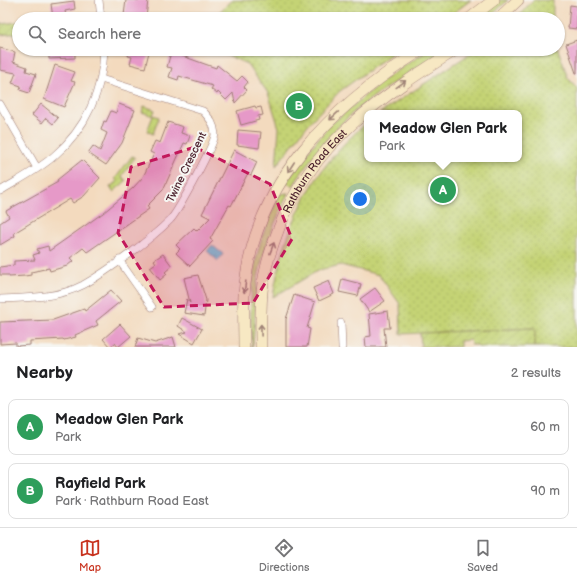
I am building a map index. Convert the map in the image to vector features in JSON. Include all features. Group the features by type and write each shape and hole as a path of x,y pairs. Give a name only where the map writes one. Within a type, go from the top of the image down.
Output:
{"street":[{"path":"99,0 100,12"},
{"path":"478,12 494,0"},
{"path":"505,12 518,0"},
{"path":"0,191 54,156 80,128 95,98 104,69 104,56"},
{"name":"Rathburn Road East","path":"244,347 244,295 253,247 263,218 275,193 314,136 354,97 413,56"},
{"name":"Rathburn Road East","path":"367,110 408,79 446,56"},
{"name":"Twine Crescent","path":"0,299 40,297 64,293 83,285 119,260 172,219 181,206 215,136 213,121 203,111 101,79"},
{"path":"0,104 37,168"},
{"name":"Rathburn Road East","path":"261,347 263,284 269,254 295,192 304,177 327,149 364,113"},
{"path":"119,260 152,307"},
{"path":"341,322 342,347"}],"highlighted area":[{"path":"195,147 270,184 292,239 253,303 164,307 118,233 131,167"}],"green space":[{"path":"233,0 471,0 455,12 219,12"},
{"path":"499,0 508,0 495,12 483,12"},
{"path":"533,0 553,0 553,12 522,12"},
{"path":"12,23 12,34 0,35 0,24"},
{"path":"228,56 388,56 340,91 310,122 276,166 279,128 268,93 247,64"},
{"path":"420,56 434,56 361,106 328,137 293,186 286,183 302,159 329,126 385,79"},
{"path":"466,56 560,56 568,78 577,88 577,347 535,347 534,328 401,334 400,304 379,275 341,265 319,270 273,297 284,248 304,201 316,179 331,159 348,140 364,126 364,162 522,162 522,110 385,110"},
{"path":"144,106 155,110 153,115 159,117 153,134 147,131 153,116 142,112"},
{"path":"132,156 135,157 122,176 126,181 113,192 110,187 117,181 115,179"},
{"path":"288,193 278,215 259,271 256,289 254,337 252,347 252,286 258,251 263,234 280,194"},
{"path":"535,328 535,347 478,347 477,345 471,345 470,340 460,341 460,347 421,347 420,333"}],"water":[{"path":"212,245 223,254 218,261 207,251"}],"building":[{"path":"126,0 148,0 147,12 124,12"},
{"path":"74,1 75,9 65,12 52,12 51,4"},
{"path":"570,5 577,6 577,29 568,28"},
{"path":"577,40 577,73 576,73 566,44"},
{"path":"0,48 12,51 12,56 14,56 13,62 27,67 26,71 36,74 29,93 20,90 21,86 12,83 16,73 0,70"},
{"path":"49,56 75,56 75,58 49,59"},
{"path":"128,56 148,56 145,68 130,64 132,57"},
{"path":"170,56 182,56 216,68 217,65 237,81 242,76 248,82 244,87 247,90 235,103 233,93 226,100 218,92 217,94 211,89 213,86 179,76 178,80 169,77 172,68 167,67"},
{"path":"55,65 75,72 71,81 75,82 64,107 44,99"},
{"path":"41,104 58,118 53,124 46,118 42,123 32,115"},
{"path":"119,104 135,110 122,143 106,165 88,153 93,146 100,151 107,133 101,130 104,121 106,122 111,111 116,113"},
{"path":"255,106 256,108 261,107 263,115 258,116 259,120 241,125 237,111"},
{"path":"168,122 183,127 181,133 190,136 187,144 184,143 163,190 147,206 149,209 87,252 83,248 70,258 73,261 67,266 50,271 49,268 31,272 31,275 25,276 9,277 9,275 0,275 0,267 14,265 14,261 35,260 33,255 39,253 37,249 48,246 49,251 103,213 133,188 143,177 154,154 150,152 155,141 160,143"},
{"path":"238,130 261,132 259,148 237,145"},
{"path":"234,150 257,162 251,175 248,173 231,206 229,205 210,239 213,241 190,266 176,253 180,249 176,245 194,228 197,231 210,218 202,214"},
{"path":"82,160 100,178 84,196 73,203 70,199 14,233 15,236 0,245 0,223 9,217 6,211 58,182 57,180"},
{"path":"163,254 172,266 165,272 167,274 160,280 150,267 156,263 154,260"},
{"path":"198,275 206,300 204,316 184,313 187,299 190,303 184,278"},
{"path":"342,279 361,284 358,296 339,292"},
{"path":"329,281 334,294 319,301 313,288"},
{"path":"375,288 385,301 369,312 360,299"},
{"path":"111,290 121,301 96,321 98,325 75,335 76,337 64,340 30,341 30,345 16,346 16,343 0,344 0,322 53,320 84,309 85,311"},
{"path":"294,295 315,302 307,328 310,329 307,347 286,347 286,319"},
{"path":"388,311 390,328 384,328 386,347 366,347 365,337 371,336 369,314"},
{"path":"182,318 202,329 194,343 179,334 187,332 178,326"},
{"path":"120,324 131,336 118,347 115,343 110,347 103,339"},
{"path":"173,337 176,347 135,347 138,338 155,343"}],"place":[{"name":"Rayfield Park","path":"299,106"},
{"name":"Meadow Glen Park","path":"443,190"}]}
